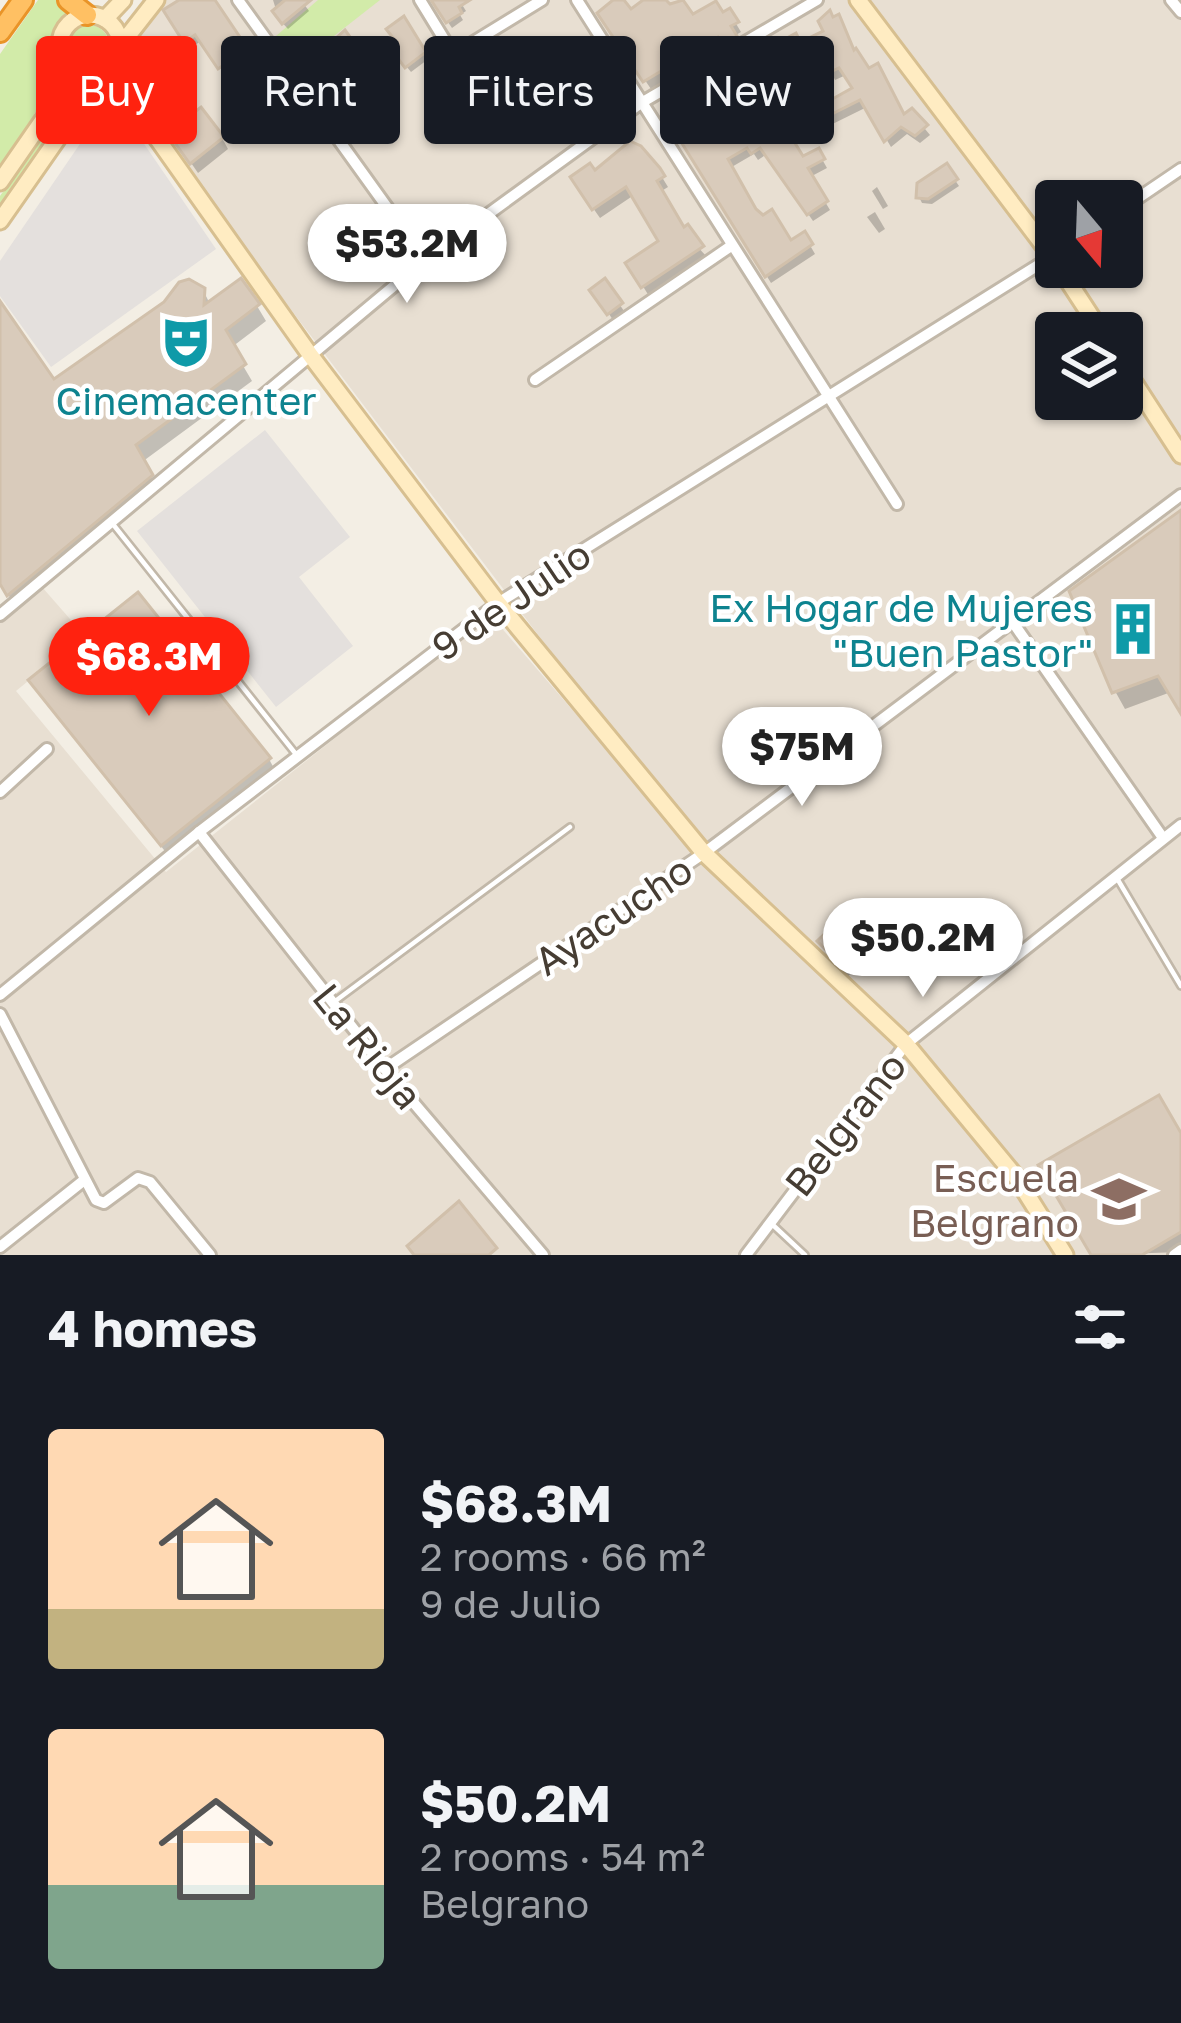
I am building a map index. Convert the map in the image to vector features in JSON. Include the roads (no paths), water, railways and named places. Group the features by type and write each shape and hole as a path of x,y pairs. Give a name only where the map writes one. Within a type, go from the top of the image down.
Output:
{"highway":[{"path":"0,32 23,0"},
{"path":"68,0 96,17"}],"street":[{"path":"62,36 63,31 123,0"},
{"path":"128,36 156,0"},
{"path":"238,0 425,260"},
{"path":"420,0 447,44 456,49 542,0"},
{"path":"577,0 896,504"},
{"path":"0,615 425,260 641,104 817,0"},
{"path":"858,0 1035,232"},
{"path":"1171,0 1181,13"},
{"path":"96,17 118,36"},
{"path":"0,182 36,130"},
{"path":"0,221 54,144"},
{"path":"159,144 310,356 498,603 704,853 906,1044 1016,1177 1065,1255"},
{"path":"1143,195 1181,169"},
{"path":"535,380 731,246"},
{"name":"9 de Julio","path":"0,995 199,832 498,603 827,396 1035,272"},
{"path":"1143,396 1181,455"},
{"name":"Ayacucho","path":"385,1069 704,853 1181,495"},
{"path":"1012,621 1163,838"},
{"path":"0,792 47,748"},
{"name":"Belgrano","path":"746,1255 906,1044 1181,825"},
{"name":"La Rioja","path":"199,832 385,1069 538,1250"},
{"path":"0,1014 96,1200 104,1203 138,1178 150,1182 210,1255"},
{"path":"0,1247 83,1181"},
{"path":"522,1255 538,1250"}],"lane":[{"path":"112,523 297,756"},
{"path":"333,1003 570,827"},
{"path":"1115,875 1181,986"},
{"path":"770,1222 806,1255"}],"place":[{"name":"Cinemacenter","path":"186,342"},
{"name":"Ex Hogar de Mujeres \"Buen Pastor\"","path":"1133,629"},
{"name":"Escuela Belgrano","path":"1119,1199"}]}
